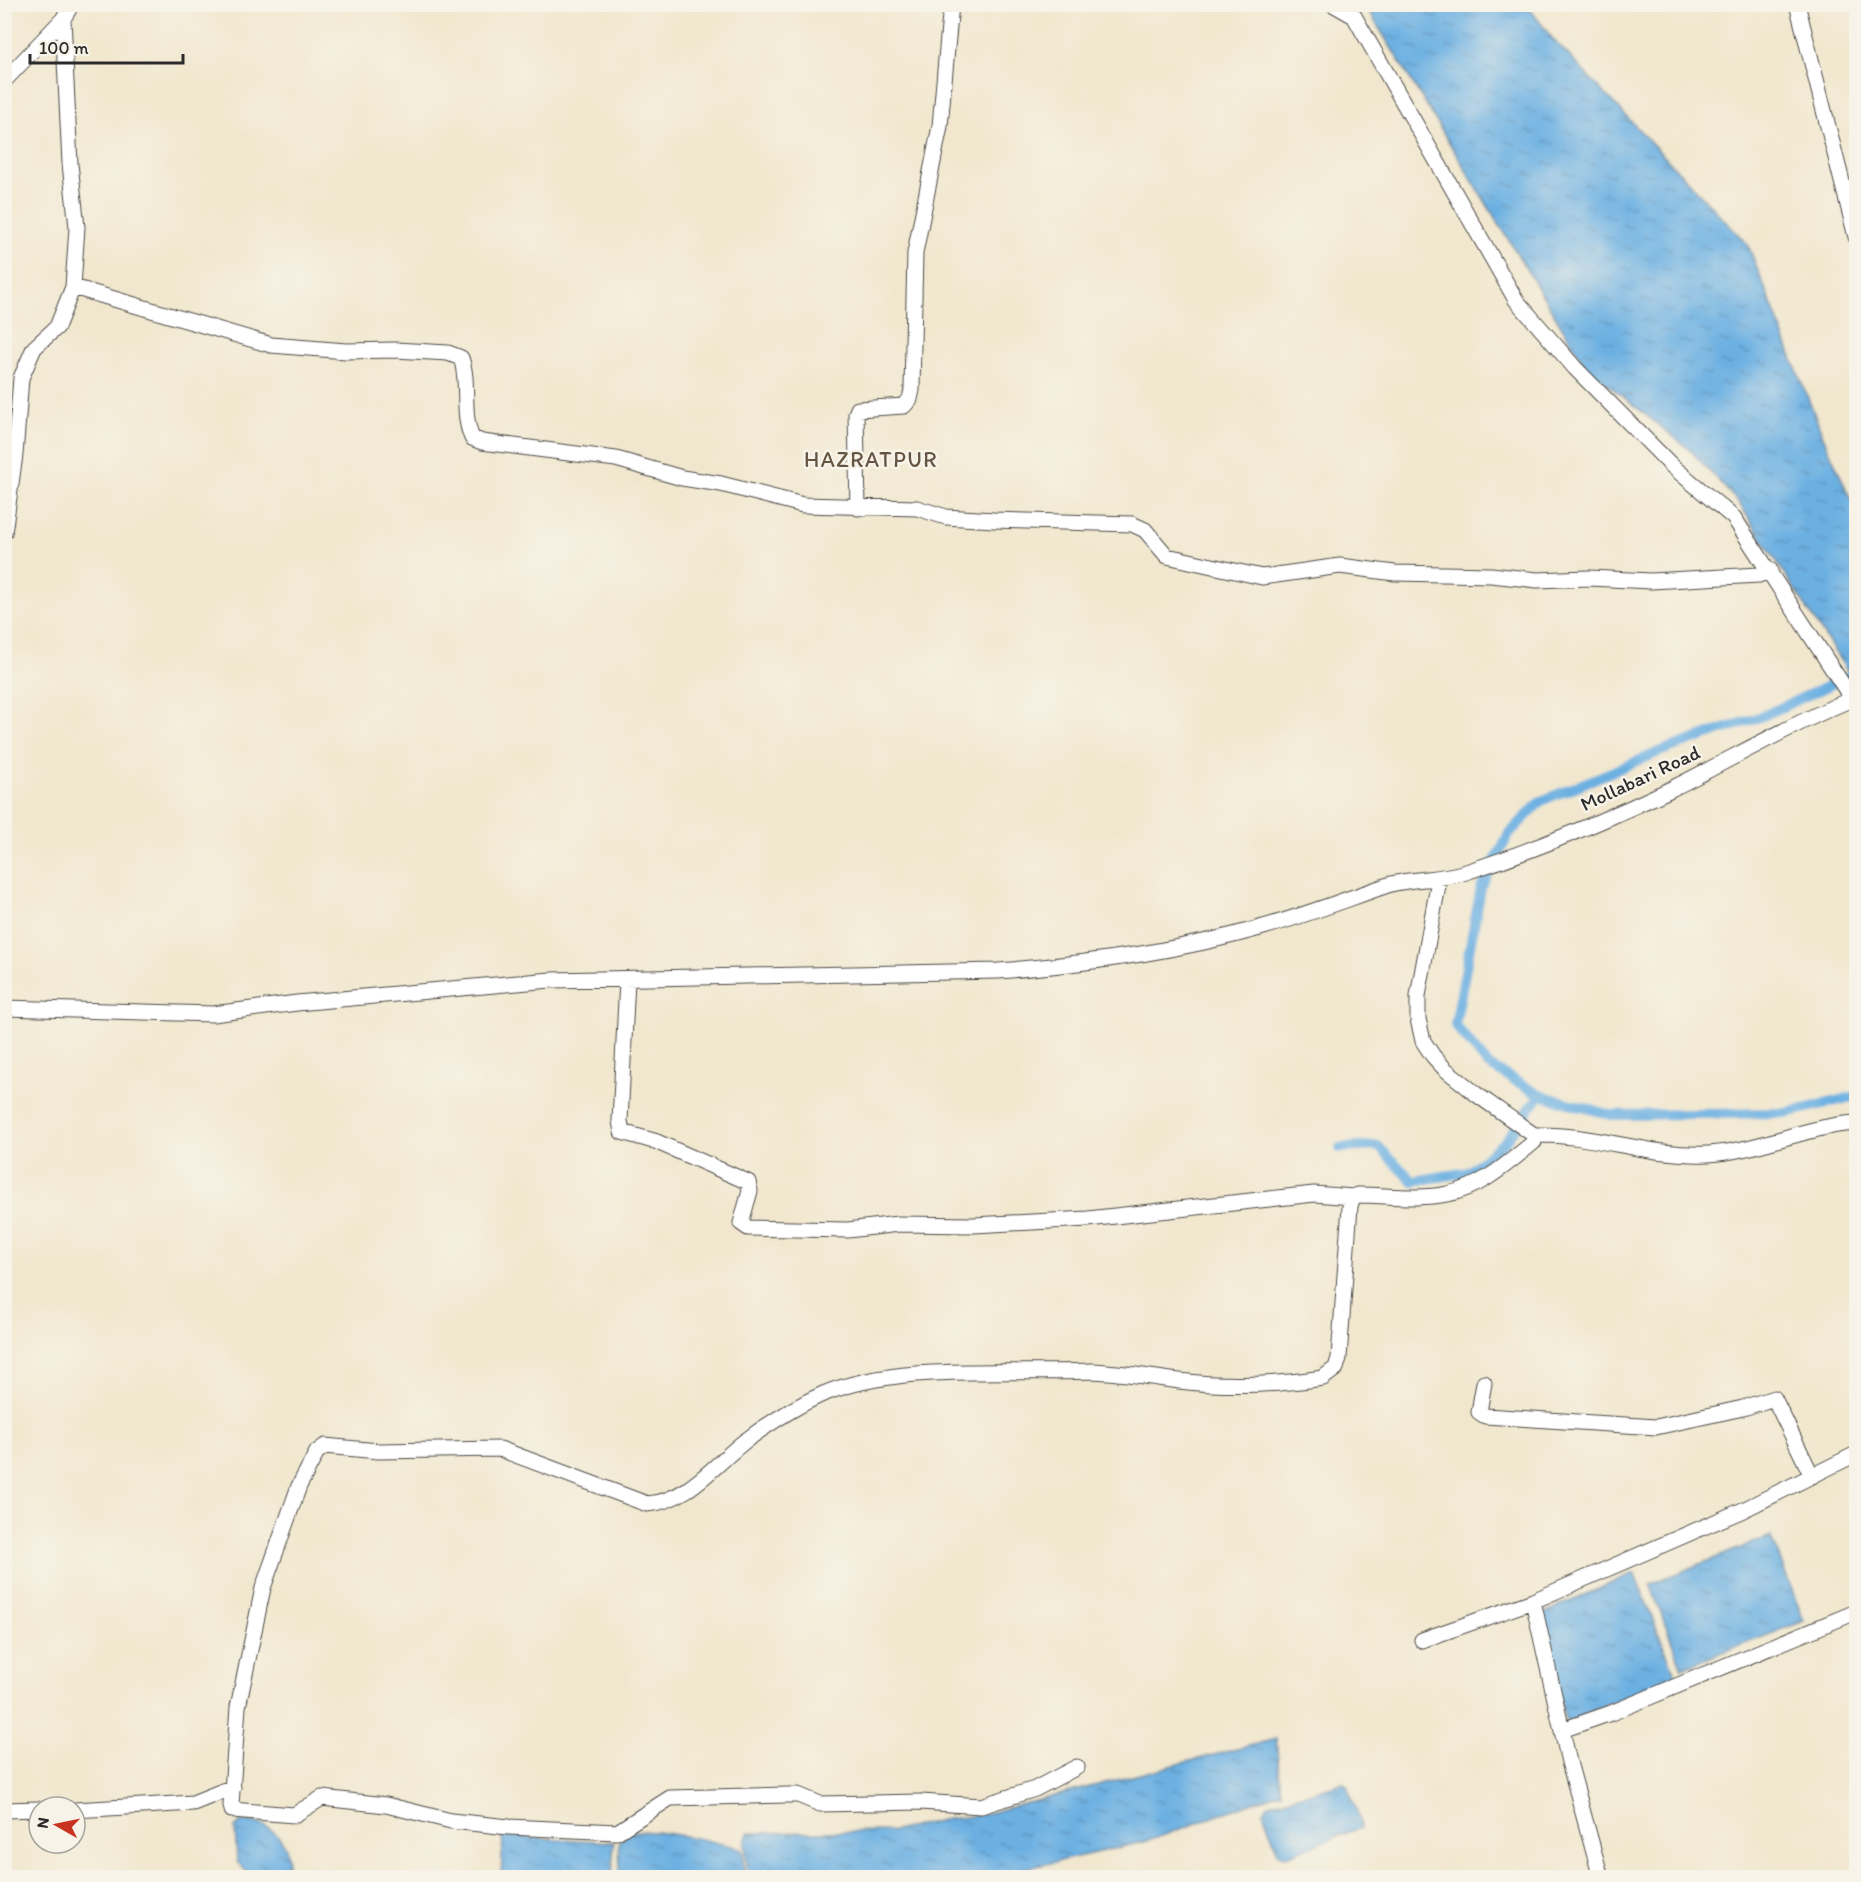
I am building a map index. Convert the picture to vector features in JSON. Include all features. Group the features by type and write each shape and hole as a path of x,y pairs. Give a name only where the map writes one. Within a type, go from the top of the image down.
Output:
{"street":[{"path":"4,81 63,19 72,4"},
{"path":"858,508 856,414 858,409 904,405 910,399 912,390 915,253 940,126 951,4"},
{"path":"1333,4 1354,16 1516,300 1575,368 1672,466 1734,518 1848,692"},
{"path":"1797,4 1857,237"},
{"path":"4,533 10,449 21,378 34,348 57,327 73,287 77,226 70,164 63,19"},
{"path":"73,287 272,345 345,351 437,352 461,358 465,371 467,428 472,438 482,442 616,459 682,478 721,484 804,505 917,508 946,517 994,520 1132,524 1145,530 1167,556 1262,577 1340,566 1395,573 1491,575 1538,580 1589,578 1651,581 1759,575 1770,570"},
{"name":"Mollabari Road","path":"4,1008 213,1014 297,1003 530,981 1054,968 1203,942 1296,918 1409,879 1439,880 1465,873 1669,790 1812,715 1848,692"},
{"path":"1439,880 1418,996 1418,1018 1423,1041 1445,1069 1504,1115 1533,1133 1651,1151 1708,1154 1743,1150 1826,1127 1857,1123"},
{"path":"627,980 622,1060 622,1132 657,1142 748,1182 750,1191 741,1223 748,1228 848,1230 898,1224 974,1225 1077,1220 1314,1194 1353,1197 1358,1195 1447,1194 1471,1187 1503,1167 1534,1142 1533,1133"},
{"path":"1077,1767 1035,1789 981,1806 921,1802 876,1805 820,1804 798,1795 670,1798 616,1832 451,1821 386,1805 333,1799 317,1799 294,1815 232,1810 238,1707 260,1599 299,1486 317,1452 326,1446 378,1451 500,1449 647,1504 668,1500 697,1482 746,1440 821,1395 863,1382 907,1374 1121,1372 1177,1381 1226,1384 1323,1378 1336,1368 1339,1358 1350,1206 1353,1197"},
{"path":"1484,1383 1479,1412 1485,1416 1656,1427 1743,1408 1774,1398 1812,1476"},
{"path":"1422,1640 1533,1601 1743,1510 1857,1455"},
{"path":"1533,1601 1562,1730 1601,1878"},
{"path":"1562,1730 1611,1713 1857,1612"},
{"path":"87,1809 193,1803 233,1787"},
{"path":"4,1810 27,1809"}],"water":[{"path":"1365,5 1527,5 1552,38 1748,245 1824,439 1856,511 1856,685 1739,503 1690,450 1587,368"},
{"path":"1771,1536 1804,1621 1682,1668 1650,1584"},
{"path":"1634,1573 1676,1676 1566,1722 1538,1616"},
{"path":"1276,1739 1281,1792 1148,1841 988,1877 748,1877 745,1843 748,1833 894,1831 947,1819 981,1815"},
{"path":"1343,1783 1347,1785 1361,1822 1360,1828 1286,1856 1278,1853 1263,1811 1267,1805"},
{"path":"248,1821 267,1828 282,1840 287,1857 282,1877 252,1877 237,1862 235,1828 241,1822"},
{"path":"631,1831 672,1834 739,1848 743,1852 744,1877 620,1877 619,1842"},
{"path":"503,1836 614,1842 612,1877 501,1877"}],"waterway":[{"path":"1856,673 1765,715 1664,750 1541,801 1509,834 1481,888 1455,1025 1488,1065 1540,1095 1611,1115 1787,1113 1856,1096"},
{"path":"1340,1148 1378,1146 1413,1181 1469,1172 1506,1140 1540,1095"}],"district":[{"name":"HAZRATPUR","path":"871,459"}]}
